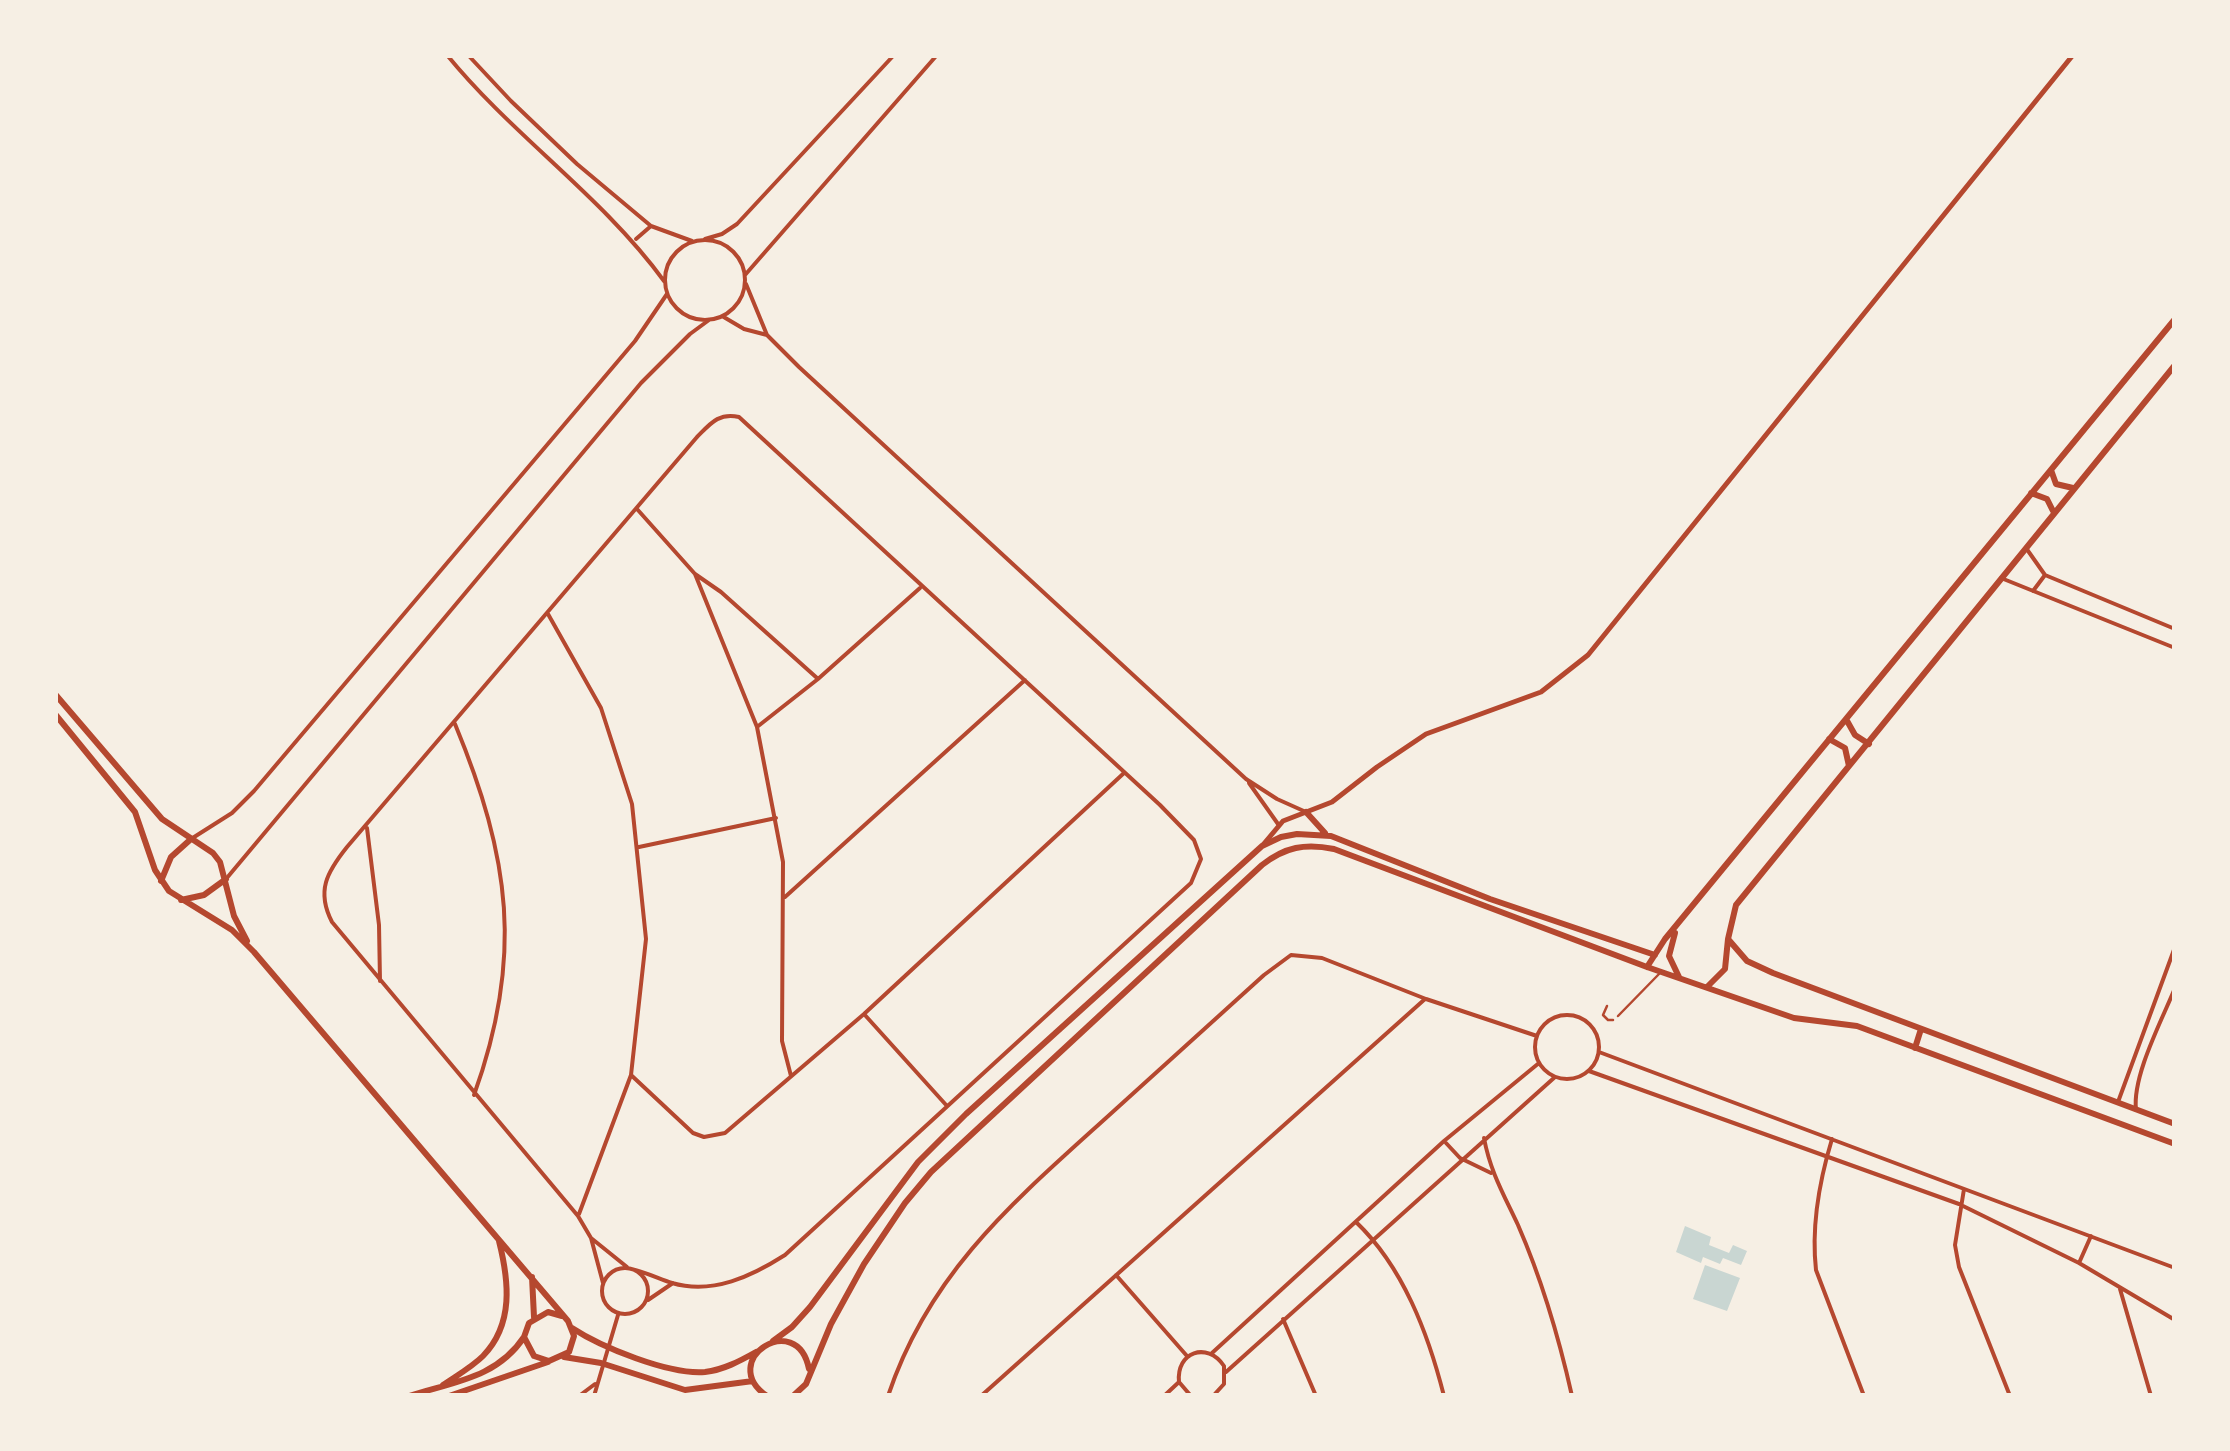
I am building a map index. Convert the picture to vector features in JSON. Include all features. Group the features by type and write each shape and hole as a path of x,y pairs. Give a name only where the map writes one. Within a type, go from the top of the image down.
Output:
{"main road":[{"path":"1647,967 2175,319"},
{"path":"1708,986 1725,969 1736,904 2175,365"},
{"path":"2051,470 2056,484 2074,488"},
{"path":"2031,493 2047,499 2054,512"},
{"path":"55,694 158,814 220,862 234,916 252,950"},
{"path":"55,714 135,812 161,881 180,900 232,930 252,950 532,1276 572,1328 655,1363 688,1371 719,1369 756,1352 792,1327 918,1162 1262,846 1281,836 1331,836"},
{"path":"1846,719 1856,735 1869,744"},
{"path":"1829,739 1845,748 1849,767"},
{"path":"1306,812 1312,823 1331,836 1490,898 1656,955"},
{"path":"161,881 171,857 191,839"},
{"path":"798,1394 864,1264 905,1203 932,1172 1248,878 1287,848 1317,845 1334,849 1661,972 1794,1018 1838,1021 2175,1144"},
{"path":"180,900 204,895 226,878"},
{"path":"1676,927 1669,956 1679,977"},
{"path":"1728,939 1748,961 2175,1124"},
{"path":"1915,1048 1921,1029"},
{"path":"443,1385 484,1355 502,1324 508,1278 499,1240"},
{"path":"409,1396 492,1370 514,1353 534,1318 532,1276"},
{"path":"534,1318 548,1312 562,1316"},
{"path":"562,1357 572,1344 572,1328"},
{"path":"524,1337 534,1356 549,1362"},
{"path":"773,1341 801,1349 809,1375"},
{"path":"756,1352 753,1382 768,1396"},
{"path":"448,1396 562,1357 600,1362 684,1390 753,1382"}],"street":[{"path":"447,55 514,128 635,241 664,281"},
{"path":"468,55 510,102 651,226 692,241"},
{"path":"709,320 683,314 666,294 664,281 671,256 692,241 722,234 737,224 894,55"},
{"path":"745,275 938,55"},
{"path":"1262,846 1278,824 1332,802 1426,734 1540,692 1588,655 2073,55"},
{"path":"635,241 651,226"},
{"path":"705,239 730,248 739,258 766,335 1246,780 1277,800 1306,812"},
{"path":"226,878 641,383 674,348 709,320 734,309 746,284"},
{"path":"191,839 242,804 635,341 666,294"},
{"path":"722,316 744,329 766,335"},
{"path":"603,1283 616,1269 631,1269 673,1283 707,1286 758,1272 785,1255 1191,882 1200,868 1194,840 1124,772 739,417 724,415 711,422 636,509 331,868 325,880 324,901 332,922 578,1216 591,1238 603,1283 602,1298 618,1314 630,1314 673,1283"},
{"path":"636,509 695,574 721,592 818,678"},
{"path":"2026,548 2045,575 2175,629"},
{"path":"695,574 757,727 776,818 784,898 782,1041 792,1077"},
{"path":"2032,592 2045,575"},
{"path":"2000,578 2175,648"},
{"path":"757,727 922,586"},
{"path":"548,614 600,708 632,804 646,939 631,1075 578,1216"},
{"path":"784,898 1025,680"},
{"path":"455,724 488,809 505,911 502,996 492,1047 474,1095"},
{"path":"631,1075 685,1126 704,1137 725,1132 864,1014 1124,772"},
{"path":"1246,780 1278,824"},
{"path":"639,847 776,818"},
{"path":"366,828 380,925 380,982"},
{"path":"2117,1103 2175,947"},
{"path":"888,1396 917,1329 962,1258 1052,1167 1282,961 1300,954 1322,958 1426,999 1537,1036"},
{"path":"2136,1110 2134,1098 2139,1080 2175,988"},
{"path":"982,1396 1426,999"},
{"path":"864,1014 947,1106"},
{"path":"1571,1015 1593,1027 1600,1052 1589,1070 1577,1078 1556,1077 1539,1063 1537,1036 1546,1022 1571,1015"},
{"path":"1600,1052 2175,1268"},
{"path":"1212,1353 1444,1141 1539,1063"},
{"path":"1589,1070 1959,1204 2079,1263 2175,1320"},
{"path":"2128,1075 2139,1080"},
{"path":"1226,1372 1460,1158 1556,1077"},
{"path":"1484,1138 1491,1173 1517,1224 1559,1337 1572,1396"},
{"path":"1832,1139 1816,1204 1816,1270 1864,1396"},
{"path":"1444,1141 1460,1158 1491,1173"},
{"path":"1964,1189 1955,1245 1959,1267 2010,1396"},
{"path":"1356,1222 1390,1258 1427,1338 1444,1396"},
{"path":"2079,1263 2092,1236"},
{"path":"591,1238 641,1274 648,1288 645,1303"},
{"path":"1116,1275 1187,1356"},
{"path":"2120,1289 2151,1396"},
{"path":"594,1396 618,1314"},
{"path":"1284,1319 1316,1396"},
{"path":"1191,1396 1179,1382 1179,1368 1187,1356 1199,1351 1212,1353 1226,1372 1224,1384 1213,1396"},
{"path":"578,1396 596,1381"},
{"path":"1164,1396 1179,1382"}],"lane":[{"path":"1618,1016 1661,972"},
{"path":"1606,1006 1603,1015 1614,1020"}],"shaded area":[{"path":"1685,1226 1711,1237 1709,1245 1729,1253 1733,1245 1747,1251 1741,1265 1723,1258 1720,1264 1703,1257 1701,1263 1676,1252"},
{"path":"1705,1265 1740,1278 1727,1311 1693,1299"}]}
